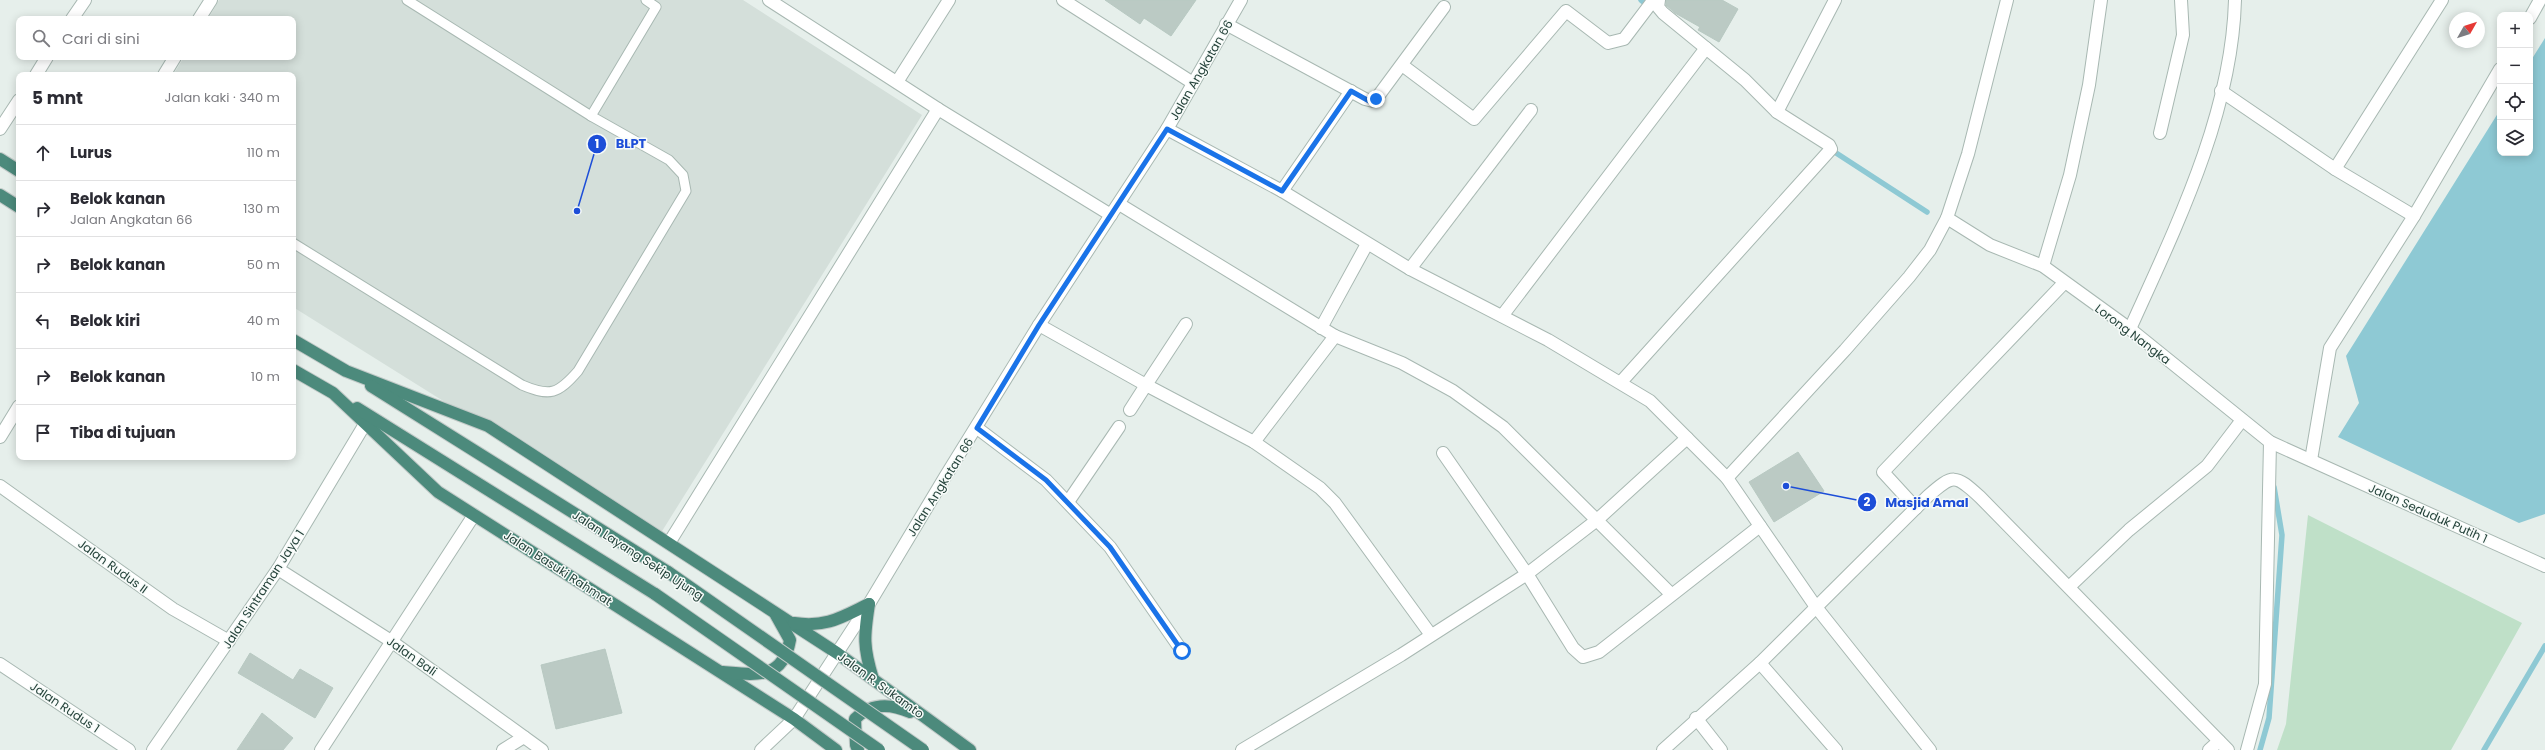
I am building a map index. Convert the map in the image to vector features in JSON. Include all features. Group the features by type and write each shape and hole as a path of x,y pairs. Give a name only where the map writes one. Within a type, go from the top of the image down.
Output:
{"highway":[{"path":"0,160 16,169"},
{"path":"0,195 16,205"},
{"path":"296,342 346,371 488,426 791,623 810,626 828,624 869,604"},
{"name":"Jalan Layang Sekip Ujung","path":"346,371 668,572 923,750"},
{"name":"Jalan Basuki Rahmat","path":"296,372 333,394 438,492 794,719 836,750"},
{"name":"Jalan Layang Sekip Ujung","path":"333,394 654,594 879,750"},
{"path":"869,604 864,637 865,655 873,679"},
{"path":"720,672 761,674 778,668 783,662 790,640 773,611"},
{"name":"Jalan R. Sukamto","path":"791,623 839,650 873,679 970,750"},
{"path":"858,750 856,744 855,719 870,707 898,707 927,719"}],"street":[{"path":"74,16 85,0"},
{"path":"201,16 211,0"},
{"path":"897,82 949,0"},
{"path":"1063,0 1193,83"},
{"name":"Jalan Angkatan 66","path":"762,750 794,719 869,604 944,477 977,428 1039,325 1167,129 1226,24 1242,0"},
{"path":"1777,112 1835,0"},
{"path":"1727,478 1909,277 1930,250 1947,218 1968,154 2007,0"},
{"path":"2043,266 2070,175 2089,85 2100,0"},
{"path":"2160,133 2183,35 2181,0"},
{"path":"2130,329 2173,234 2213,128 2235,31 2235,0"},
{"path":"2335,169 2442,0"},
{"path":"2533,13 2540,0"},
{"path":"771,1 938,109 1110,215"},
{"path":"1402,65 1474,119 1566,11 1608,43 1624,39 1655,2 1663,13 1704,52 1777,112 1829,145 1831,149 1823,161 1621,382"},
{"path":"1226,24 1365,99 1373,101 1402,65 1444,7"},
{"path":"1502,316 1704,52"},
{"path":"38,72 46,60"},
{"path":"166,72 173,60"},
{"path":"2311,460 2330,348 2414,216 2497,74"},
{"path":"1282,191 1351,91"},
{"path":"2221,91 2335,169 2414,216"},
{"path":"0,129 16,105"},
{"path":"668,543 938,109"},
{"path":"1410,268 1531,110"},
{"path":"1167,129 1282,191 1367,244 1410,268 1502,316 1621,382 1661,410 1727,478 1816,607 1930,750"},
{"path":"1119,204 1321,328 1335,336 1402,363 1453,391 1504,427 1671,594"},
{"name":"Lorong Nangka","path":"1947,218 1990,245 2043,266 2064,283 2130,329 2238,426 2270,444 2311,460"},
{"path":"1321,328 1367,244"},
{"path":"1916,508 1883,472 2064,283"},
{"path":"1130,410 1186,324"},
{"path":"1039,325 1146,385 1254,442 1305,476 1336,503 1431,635"},
{"path":"1254,442 1335,336"},
{"path":"0,437 16,411"},
{"name":"Jalan Sintraman Jaya 1","path":"153,750 278,569 365,424"},
{"path":"2069,587 2128,530 2207,466 2238,426"},
{"path":"1068,502 1119,427"},
{"path":"977,428 1046,480 1110,547 1182,651"},
{"path":"1242,750 1431,635 1526,574 1597,520 1687,438"},
{"path":"2247,750 2265,684 2270,444"},
{"path":"1443,453 1526,574 1572,648 1583,657 1594,655 1760,526"},
{"name":"Jalan Seduduk Putih 1","path":"2311,460 2545,566"},
{"path":"1663,750 1696,718 1760,662 1916,508 1948,480 1962,480 2228,750"},
{"name":"Jalan Rudus II","path":"0,486 173,609 228,641"},
{"path":"321,750 474,515"},
{"name":"Jalan Bali","path":"278,569 392,641 542,750"},
{"path":"1760,662 1836,750"},
{"name":"Jalan Rudus 1","path":"0,664 129,750"},
{"path":"1696,718 1721,750"},
{"path":"504,750 524,737"},
{"path":"2209,750 2219,741"}],"lane":[{"path":"296,245 522,386 542,394 553,392 567,383 578,371 686,191 683,175 669,160 591,116 407,0"},
{"path":"591,116 658,3 646,0"}],"shaded area":[{"path":"219,0 743,0 922,115 659,536 296,309 296,72 175,72 182,60 296,60 296,16 210,16"}],"green space":[{"path":"2308,515 2522,623 2451,750 2277,750 2286,724"}],"water":[{"path":"2545,38 2545,514 2519,523 2338,437 2359,403 2346,356 2497,115 2497,156 2533,156 2533,57"}],"building":[{"path":"1105,0 1196,0 1171,36 1144,18 1140,24"},
{"path":"1666,0 1722,0 1738,9 1719,42 1698,30 1700,27 1675,13 1666,5"},
{"path":"1798,452 1824,491 1774,522 1749,482"},
{"path":"605,649 622,713 556,729 541,665"},
{"path":"250,653 293,680 300,669 333,688 315,718 238,673"},
{"path":"262,713 293,738 283,750 237,750"}],"waterway":[{"path":"1641,0 1650,7"},
{"path":"1830,149 1927,212"},
{"path":"2260,750 2269,718 2282,535 2274,487"},
{"path":"2484,750 2545,646"}],"place":[{"name":"BLPT","path":"577,211"},
{"name":"Masjid Amal","path":"1786,486"}],"route":[{"path":"1182,651 1110,547 1046,480 977,428 1039,325 1167,129 1282,191 1351,91 1369,101 1376,99"}]}
